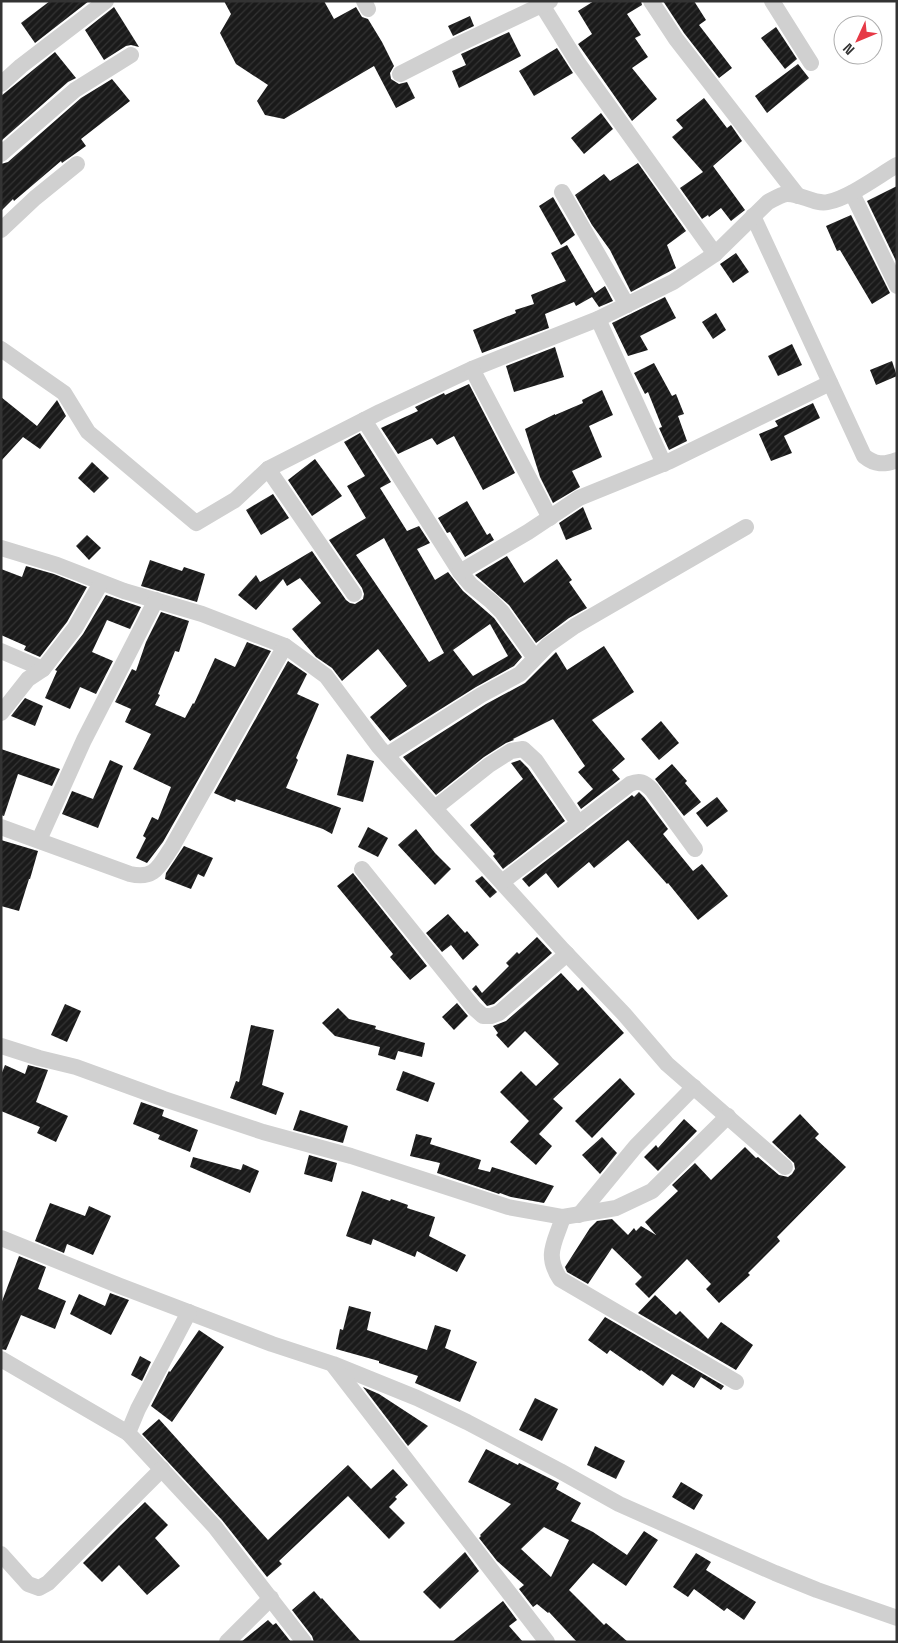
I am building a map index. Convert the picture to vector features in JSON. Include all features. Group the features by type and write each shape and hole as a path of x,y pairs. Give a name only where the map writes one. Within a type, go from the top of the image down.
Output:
{"street":[{"path":"1,84 21,66 106,1"},
{"path":"651,1 676,39 798,196"},
{"path":"772,1 812,62"},
{"path":"400,74 546,3 578,62 715,254"},
{"path":"1,154 74,90 132,55"},
{"path":"1,230 35,198 76,164"},
{"path":"1,350 64,393 88,432 196,523 235,500 268,469 364,420 472,369 598,319 673,282 715,254 768,202 779,196 787,194 820,203 829,202 852,193 897,165"},
{"path":"562,192 628,305"},
{"path":"852,193 897,286"},
{"path":"753,216 864,456 877,464 897,460"},
{"path":"598,319 664,464"},
{"path":"472,369 550,518"},
{"path":"460,572 550,518 579,498 664,464 830,383"},
{"path":"364,420 460,572 471,585 502,612 536,658"},
{"path":"268,469 354,594"},
{"path":"387,755 482,695 520,674 548,645 575,626 746,527"},
{"path":"1,548 202,614 285,646 326,676 387,755 567,954 624,1014 667,1064 785,1167"},
{"path":"1,713 28,679 43,669 75,628 101,582"},
{"path":"39,840 84,740 156,600"},
{"path":"1,827 130,874 142,877 151,874 172,848 285,646"},
{"path":"1,651 43,669"},
{"path":"435,808 489,765 511,751 523,750 536,761 578,824"},
{"path":"502,882 630,784 637,781 644,782 652,790 695,849"},
{"path":"362,869 482,1016 491,1016 499,1012 567,954"},
{"path":"1,1046 76,1067 263,1132 352,1156 508,1207 571,1216 616,1208 652,1191 728,1116"},
{"path":"694,1088 636,1146 571,1216 551,1254 552,1267 560,1279 736,1382"},
{"path":"1,1238 120,1286 272,1344 332,1364 417,1398 468,1422 644,1516 784,1577 897,1618"},
{"path":"128,1433 138,1409 189,1312"},
{"path":"1,1359 128,1433 215,1527 304,1642"},
{"path":"332,1364 547,1642"},
{"path":"1,1554 28,1584 38,1588 48,1583 162,1470"},
{"path":"226,1642 271,1598"}],"building":[{"path":"50,1 89,1 35,43 21,23"},
{"path":"224,1 324,1 334,19 356,7 362,17 368,19 394,66 390,73 391,79 399,84 407,82 415,98 396,108 374,66 284,119 265,115 257,101 268,85 236,64 220,33 231,14"},
{"path":"594,1 641,1 642,5 627,14 641,35 635,38 648,57 632,68 657,99 632,121 578,44 592,34 578,11"},
{"path":"663,1 694,1 706,20 699,25 732,68 719,78 684,33"},
{"path":"114,7 139,47 126,46 104,60 85,30"},
{"path":"470,16 474,26 453,36 448,26"},
{"path":"776,27 797,59 785,69 761,38"},
{"path":"509,32 521,56 459,88 452,71 466,65 461,54"},
{"path":"557,48 573,73 534,96 519,71"},
{"path":"55,52 76,78 68,82 1,141 1,96"},
{"path":"798,64 809,78 767,113 755,96"},
{"path":"112,79 130,101 81,139 86,146 62,163 61,161 14,201 13,199 1,211 1,164 8,162 81,98"},
{"path":"704,98 727,128 731,125 742,141 713,166 745,210 731,221 721,208 709,217 708,215 702,219 680,188 703,172 672,137 683,128 676,120"},
{"path":"601,113 613,129 584,154 571,138"},
{"path":"638,163 686,231 667,245 676,268 631,292 610,250 592,225 575,195 604,174 610,181"},
{"path":"897,186 897,263 867,201"},
{"path":"553,197 575,235 561,245 539,206"},
{"path":"851,215 890,293 872,304 840,250 837,251 826,226"},
{"path":"567,245 595,293 605,286 613,301 599,307 592,297 576,306 574,302 545,314 549,328 482,353 473,330 516,313 515,310 534,304 531,295 566,281 551,253"},
{"path":"736,253 749,272 733,283 720,264"},
{"path":"665,297 676,318 640,336 648,350 628,356 612,323"},
{"path":"716,313 726,330 713,339 702,322"},
{"path":"792,344 802,365 778,376 768,356"},
{"path":"555,347 564,377 514,392 506,366"},
{"path":"892,361 897,376 876,385 870,370"},
{"path":"654,363 672,396 676,394 684,414 678,416 687,441 669,450 659,428 662,427 648,392 645,394 634,373"},
{"path":"469,384 515,473 483,490 454,436 437,445 432,438 398,454 381,428 418,411 415,407 444,393 445,395"},
{"path":"602,390 613,415 589,426 602,457 572,471 580,487 553,503 540,477 525,429 583,403 582,400"},
{"path":"1,397 37,426 57,400 66,416 40,449 23,437 1,461"},
{"path":"813,403 820,418 784,436 792,453 771,461 759,434 778,426 775,421"},
{"path":"360,433 391,482 380,488 407,531 419,526 430,543 417,549 435,580 448,572 463,591 494,618 522,657 514,666 476,687 390,741 370,717 407,686 378,649 342,681 332,668 316,657 292,629 321,603 300,578 287,586 283,579 256,610 238,595 256,575 260,582 312,551 346,600 355,604 363,599 362,588 329,540 366,518 347,486 365,476 344,442","holes":["384,538 444,653 429,662 356,555","490,624 508,656 473,676 453,650"]},
{"path":"315,459 342,496 312,516 288,480"},
{"path":"92,462 109,478 94,493 78,478"},
{"path":"273,494 289,518 261,535 246,510"},
{"path":"467,501 487,535 490,533 494,540 465,557 450,532 447,533 438,518"},
{"path":"583,507 592,529 566,540 559,523"},
{"path":"87,535 101,548 89,560 76,546"},
{"path":"507,556 524,583 557,559 572,580 569,582 587,608 569,618 536,643 509,605 475,575"},
{"path":"150,560 182,571 184,567 205,574 197,602 141,586"},
{"path":"26,566 54,574 87,587 67,622 40,657 24,650 26,646 1,635 1,569 22,577"},
{"path":"106,595 141,607 130,629 107,620 92,652 113,661 96,694 80,687 70,709 45,698 57,671 55,670 83,634"},
{"path":"161,612 189,621 179,652 175,651 155,705 185,718 194,704 215,658 235,667 247,642 271,651 163,842 147,863 136,858 146,838 143,836 152,817 158,820 171,787 133,769 151,734 125,722 131,709 115,702 132,669 136,671 146,642"},
{"path":"604,646 634,692 592,720 625,759 612,770 620,779 581,809 577,803 593,789 578,772 585,766 553,719 513,739 484,757 436,795 403,757 486,704 525,683 556,652 567,670"},
{"path":"288,661 307,674 297,694 319,704 296,758 298,760 286,788 341,808 332,834 323,829 236,799 235,802 214,793"},
{"path":"25,698 43,706 35,726 11,716"},
{"path":"661,721 679,743 659,760 641,739"},
{"path":"1,749 60,769 52,786 18,774 4,816 1,815"},
{"path":"347,754 374,761 363,802 337,795"},
{"path":"110,760 123,766 98,828 62,814 72,791 93,799"},
{"path":"520,760 528,768 565,821 503,869 493,856 495,854 470,825 523,779 511,763"},
{"path":"672,764 687,781 685,783 701,802 684,816 655,779"},
{"path":"639,792 668,829 663,834 693,871 702,864 728,896 698,920 668,883 628,840 594,868 589,862 558,888 546,873 529,887 522,879 632,795 634,797"},
{"path":"717,797 728,811 707,827 696,813"},
{"path":"368,827 388,838 378,857 358,847"},
{"path":"416,829 435,853 451,869 435,885 398,845"},
{"path":"1,840 38,851 19,911 1,906"},
{"path":"184,846 213,858 204,877 198,874 191,889 165,879 166,873"},
{"path":"353,873 427,966 410,980 390,957 393,954 337,886"},
{"path":"482,876 497,892 490,898 475,881"},
{"path":"448,914 479,945 463,960 451,945 442,952 426,933"},
{"path":"537,937 552,953 494,1004 487,1006 472,989 476,985 482,993 509,966 506,963"},
{"path":"561,973 578,991 582,987 624,1033 553,1099 563,1108 539,1134 552,1146 536,1165 510,1142 529,1121 500,1092 521,1071 536,1086 559,1064 525,1031 508,1048 496,1035 498,1033 493,1026 506,1021"},
{"path":"457,1003 468,1016 454,1030 442,1017"},
{"path":"65,1004 81,1011 67,1042 51,1035"},
{"path":"338,1008 349,1019 376,1026 375,1029 425,1043 422,1057 398,1051 395,1060 378,1055 380,1047 335,1036 322,1023"},
{"path":"251,1025 274,1030 262,1085 284,1093 276,1115 230,1098 236,1081 239,1082"},
{"path":"5,1065 25,1074 28,1065 48,1070 36,1102 68,1116 56,1142 37,1133 40,1127 1,1111 1,1075"},
{"path":"403,1071 435,1083 428,1102 396,1090"},
{"path":"620,1078 635,1094 592,1138 575,1121"},
{"path":"141,1102 164,1110 162,1116 198,1130 190,1152 158,1139 160,1135 133,1124"},
{"path":"300,1110 348,1126 343,1143 293,1130"},
{"path":"800,1114 819,1134 815,1138 846,1167 777,1237 780,1241 748,1273 750,1275 719,1303 706,1289 711,1284 687,1259 649,1298 635,1284 642,1277 612,1248 588,1284 567,1272 565,1267 590,1228 597,1221 612,1219 628,1235 634,1228 636,1231 641,1226 656,1235 645,1222 678,1191 672,1185 695,1163 711,1180 745,1147 779,1175 788,1177 795,1169 794,1163 772,1142"},
{"path":"684,1119 697,1131 658,1171 644,1157 656,1145 658,1148"},
{"path":"416,1134 432,1138 430,1144 481,1160 478,1169 490,1172 492,1167 554,1186 544,1203 499,1194 437,1173 440,1163 410,1156"},
{"path":"602,1137 617,1153 600,1174 582,1155"},
{"path":"309,1155 337,1163 332,1182 304,1174"},
{"path":"193,1157 241,1170 243,1164 259,1171 250,1193 190,1167"},
{"path":"362,1191 408,1205 407,1208 435,1217 429,1236 466,1255 457,1272 417,1251 415,1257 373,1239 371,1245 346,1236"},
{"path":"50,1203 85,1216 89,1206 111,1216 93,1255 67,1244 64,1253 35,1241"},
{"path":"19,1256 46,1267 38,1289 66,1301 55,1329 21,1315 6,1350 1,1349 1,1304"},
{"path":"110,1293 129,1300 111,1335 70,1314 79,1294 105,1306"},
{"path":"655,1295 676,1315 680,1311 708,1339 721,1322 753,1345 736,1370 638,1313"},
{"path":"349,1306 371,1312 367,1330 427,1350 435,1325 451,1330 445,1348 477,1362 460,1402 415,1383 418,1376 379,1363 379,1361 336,1349 340,1329 343,1330"},
{"path":"605,1317 724,1386 721,1390 701,1377 694,1388 672,1374 663,1386 610,1350 607,1354 588,1340"},
{"path":"199,1330 224,1347 172,1422 151,1406 169,1371"},
{"path":"140,1356 151,1362 142,1381 131,1375"},
{"path":"363,1387 379,1394 428,1426 408,1446"},
{"path":"535,1398 558,1409 542,1441 519,1430"},
{"path":"159,1419 268,1540 348,1465 371,1489 393,1469 408,1485 395,1497 397,1499 389,1507 405,1523 389,1539 348,1496 279,1561 282,1564 267,1577 222,1520 142,1434"},
{"path":"595,1446 625,1461 616,1479 587,1465"},
{"path":"486,1449 559,1483 556,1489 581,1503 571,1521 593,1532 627,1555 644,1531 658,1540 626,1586 593,1563 569,1590 604,1625 606,1623 628,1642 577,1642 549,1612 537,1604 533,1607 519,1589 524,1585 497,1561 479,1538 511,1504 468,1482","holes":["544,1527 569,1540 551,1577 521,1549"]},
{"path":"681,1482 703,1495 694,1510 672,1497"},
{"path":"145,1502 168,1525 155,1538 180,1566 147,1595 119,1565 102,1582 83,1563"},
{"path":"465,1552 479,1571 440,1609 423,1592"},
{"path":"696,1553 711,1562 706,1570 756,1602 744,1620 727,1608 724,1611 694,1589 688,1597 673,1587"},
{"path":"314,1591 361,1642 314,1642 312,1636 292,1610"},
{"path":"503,1601 517,1620 509,1626 523,1642 452,1642"},
{"path":"268,1620 273,1625 276,1623 291,1642 241,1642"}]}
